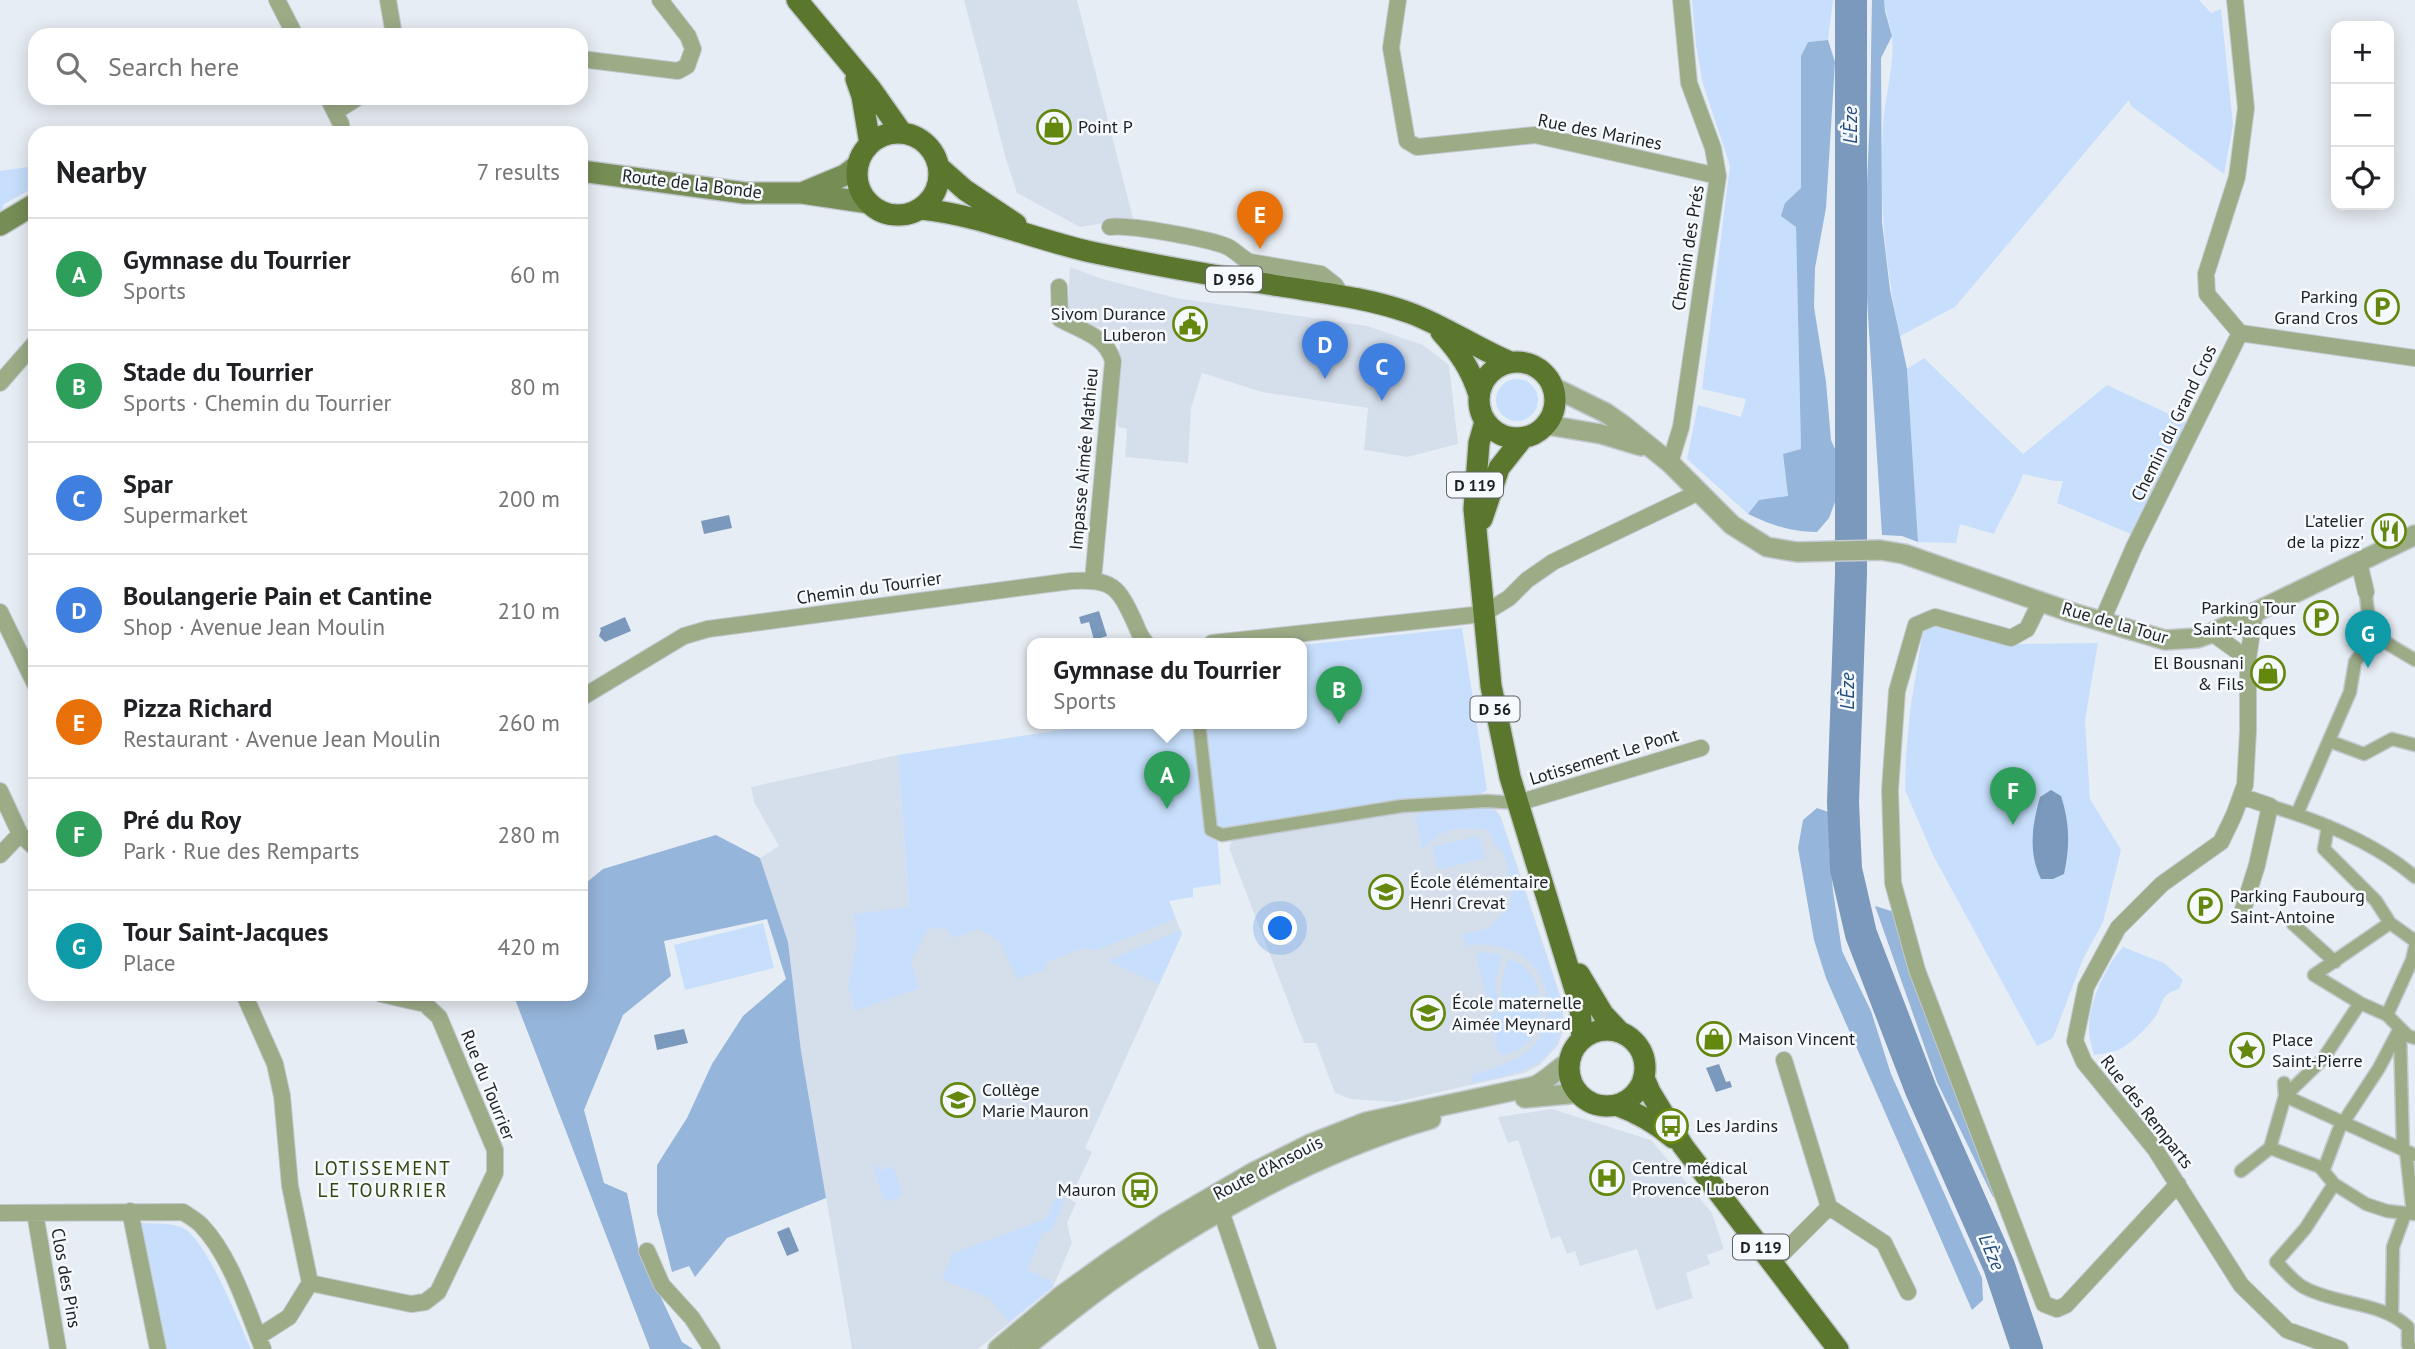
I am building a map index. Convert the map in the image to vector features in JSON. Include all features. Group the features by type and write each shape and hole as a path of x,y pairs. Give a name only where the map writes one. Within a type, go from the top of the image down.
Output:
{"main road":[{"path":"797,0 849,61 902,133"},
{"path":"849,61 862,96 870,144"},
{"path":"902,133 922,141 936,157 939,179 930,201 921,209 900,216 888,214 869,203 861,192 857,178 862,154 870,144 890,134 902,133"},
{"name":"Route de la Bonde","path":"802,193 845,175 858,165"},
{"name":"D 956","path":"939,167 965,190 1030,234"},
{"name":"Route de la Bonde","path":"588,172 745,193 802,193 869,203"},
{"path":"0,225 28,208"},
{"name":"D 956","path":"921,209 955,212 1069,247 1125,259 1388,307 1452,331 1486,352 1510,362"},
{"name":"D 956","path":"1433,324 1463,357 1473,375 1479,395"},
{"path":"1510,362 1524,362 1536,367 1547,375 1553,387 1556,400 1553,413 1547,425 1532,436 1522,439 1508,438 1495,432 1480,412 1479,395 1482,384 1499,366 1510,362"},
{"name":"D 119","path":"1483,614 1474,509 1475,474 1485,422"},
{"name":"D 119","path":"1479,549 1482,514 1499,468 1522,439"},
{"name":"D 56","path":"1483,614 1493,697 1518,803 1580,1006 1582,1039"},
{"name":"D 56","path":"1559,936 1592,998 1620,1032"},
{"path":"1601,1030 1620,1032 1630,1037 1644,1055 1644,1077 1634,1095 1616,1105 1596,1104 1578,1093 1569,1073 1572,1053 1582,1039 1601,1030"},
{"name":"D 119","path":"1644,1077 1650,1092 1683,1146 1838,1349"},
{"name":"D 119","path":"1616,1105 1656,1124 1683,1146"}],"street":[{"path":"277,0 291,28"},
{"path":"388,0 393,28"},
{"path":"588,60 678,71 687,66 693,49 691,43 660,0"},
{"name":"Rue des Marines","path":"1398,0 1391,48 1407,141 1417,147 1535,135 1718,176"},
{"name":"Chemin des Prés","path":"1670,463 1681,427 1718,176 1713,148 1689,83 1681,0"},
{"name":"Chemin du Grand Cros","path":"2102,621 2134,547 2240,334 2207,294 2206,274 2237,177 2246,108 2235,0"},
{"path":"332,105 340,126"},
{"path":"1110,227 1131,227 1217,243 1250,262 1321,274 1335,285 1343,297"},
{"name":"Impasse Aimée Mathieu","path":"1059,287 1060,320 1101,340 1109,348 1113,361 1093,580"},
{"path":"2240,334 2415,358"},
{"path":"0,383 28,351"},
{"path":"1259,638 1483,614 1509,598 1527,580 1553,562 1699,492 1670,463 1606,413 1553,387"},
{"path":"1547,425 1601,434 1651,450"},
{"name":"Rue de la Tour","path":"1699,492 1742,532 1767,547 1797,552 1880,550 1926,561 2165,640 2182,640 2212,633 2415,535"},
{"path":"2359,562 2366,592 2367,612 2375,635 2415,660"},
{"path":"1093,580 1115,587 1142,638"},
{"name":"Chemin du Tourrier","path":"588,694 684,636 708,629 962,594 1093,580"},
{"path":"2041,601 2027,629 2011,638 1935,617 1916,625 1897,691 1890,790 1893,883 1917,970 2044,1304 2057,1309 2066,1304 2178,1184"},
{"path":"2255,611 2248,659 2248,731 2245,785 2241,796 2329,826 2361,842 2415,877"},
{"path":"0,612 28,670"},
{"path":"2212,633 2248,659"},
{"path":"2297,814 2350,692 2355,663 2375,635"},
{"path":"1200,729 1211,830 1222,835 1402,806 1488,801 1518,803"},
{"path":"2329,741 2364,754 2392,739 2415,745"},
{"name":"Lotissement Le Pont","path":"1518,803 1701,748"},
{"path":"0,791 20,834 28,841"},
{"name":"Rue des Remparts","path":"2241,796 2221,842 2162,884 2118,928 2086,987 2076,1041 2084,1062 2155,1149 2241,1285 2287,1329 2340,1349"},
{"path":"2242,913 2257,865 2270,806"},
{"path":"2329,826 2324,849 2376,901 2390,923 2415,941"},
{"path":"0,855 20,834"},
{"path":"2390,923 2314,975 2360,1003 2387,1015 2408,1036 2415,1038"},
{"path":"2293,924 2335,962"},
{"path":"2387,1015 2412,960 2415,947"},
{"path":"0,1213 183,1212 201,1225 234,1278 261,1343 289,1317 310,1283 290,1186 282,1096 275,1064 247,1001"},
{"name":"Rue du Tourrier","path":"310,1283 411,1304 425,1302 438,1292 495,1173 495,1150 439,1017 425,1004 412,1001"},
{"path":"2241,1171 2270,1148 2284,1090 2323,1059 2360,1003"},
{"path":"2324,1169 2334,1140 2379,1068 2400,1028"},
{"path":"2394,1315 2393,1247 2411,1214 2400,1028"},
{"path":"1784,1060 1829,1208 1884,1243 1908,1292"},
{"name":"Route d'Ansouis","path":"1023,1349 1168,1222 1254,1172 1310,1144 1366,1122 1535,1086 1549,1079 1570,1061"},
{"path":"2284,1090 2408,1152"},
{"name":"Route d'Ansouis","path":"999,1349 1061,1296 1317,1161 1408,1126 1488,1103 1578,1093"},
{"path":"2270,1148 2324,1169 2334,1184 2366,1204 2411,1214"},
{"path":"2334,1184 2305,1229 2276,1262 2302,1287 2328,1298 2394,1315 2412,1327 2408,1345 2414,1349"},
{"path":"1773,1263 1829,1208"},
{"path":"130,1211 158,1349"},
{"path":"1221,1211 1268,1349"},
{"name":"Clos des Pins","path":"35,1213 58,1349"},
{"path":"647,1251 662,1285 692,1318 712,1349"}],"shaded area":[{"name":"Point P","path":"964,0 1077,0 1133,218 1080,227 1017,193"},
{"path":"1692,0 1833,0 1828,40 1808,42 1801,56 1801,188 1785,203 1796,227 1801,449 1783,455 1788,497 1759,500 1748,514 1687,459 1698,405 1741,417 1746,399 1702,389 1730,166 1703,84"},
{"path":"1872,0 1884,0 1892,36 1881,58 1882,222 1890,290 1907,369 1918,542 1902,536 1882,535 1864,252"},
{"path":"1884,0 2199,0 2211,13 2221,9 2233,125 2224,174 2131,106 2129,100 1955,307 1900,336 1890,285 1883,207 1883,128 1893,48"},
{"path":"1828,40 1835,62 1826,208 1815,268 1814,307 1826,382 1831,440 1838,456 1840,489 1829,518 1817,532 1781,527 1748,514 1759,500 1788,496 1783,454 1801,449 1796,227 1781,216 1785,203 1801,188 1801,56 1808,42"},
{"path":"28,167 28,191 4,204 0,215 0,171"},
{"path":"1070,267 1099,278 1176,298 1367,326 1423,345 1449,365 1458,444 1407,457 1364,450 1368,408 1262,392 1202,373 1191,408 1188,463 1125,457 1127,429 1118,427 1117,416 1120,338 1117,333 1067,317"},
{"path":"1924,358 2023,454 2107,385 2186,422 2131,534 2057,503 2063,481 2023,474 1994,534 1960,524 1956,543 1918,542 1907,369"},
{"path":"1517,379 1532,385 1538,400 1532,415 1517,421 1502,415 1496,400 1502,385"},
{"path":"729,515 732,528 704,534 701,521"},
{"path":"1099,611 1107,636 1093,638 1089,622 1081,624 1079,617"},
{"path":"625,617 631,631 605,642 599,636 600,628"},
{"path":"1924,624 1960,627 2017,644 2098,643 2085,721 2090,799 2121,850 2103,922 2083,959 2053,1038 2037,1046 1933,855 1905,790 1910,711"},
{"path":"1462,628 1487,790 1476,797 1217,835 1221,884 1193,888 1193,897 1169,901 1176,919 1096,950 1083,948 1047,962 1044,970 1017,979 1000,942 979,929 953,938 947,929 928,928 911,962 919,988 855,1011 848,985 857,943 854,914 909,907 898,755 1067,729 1307,729 1307,644"},
{"name":"Collège Marie Mauron","path":"898,755 909,908 1161,881 1182,934 1085,1148 1092,1152 1070,1199 1076,1203 1067,1223 1072,1243 1053,1287 978,1349 852,1349 801,1051 788,942 760,858 779,846 754,802 751,787"},
{"path":"2051,790 2061,796 2064,806 2068,835 2067,854 2064,874 2053,879 2041,879 2034,859 2033,829 2040,797"},
{"path":"1484,805 1496,810 1501,817 1563,1004 1563,1031 1558,1045 1540,1065 1524,1073 1395,1102 1351,1099 1335,1093 1316,1043 1304,1043 1229,848 1233,839 1399,809"},
{"path":"1483,806 1495,811 1500,817 1562,1003 1562,1024 1557,1041 1549,1054 1537,1063 1507,1075 1472,1083 1471,1076 1507,1063 1532,1048 1542,1032 1547,1009 1545,989 1540,976 1522,956 1497,946 1468,946 1461,934 1487,928 1512,902 1507,863 1491,835 1485,829 1451,830 1444,832 1422,849 1416,817 1422,810"},
{"path":"1817,808 1834,814 1829,847 1842,951 1871,1011 1891,1074 1982,1278 1983,1300 1972,1310 1826,978 1814,940 1798,848 1803,820"},
{"path":"716,835 760,858 788,942 801,1051 826,1198 727,1238 695,1277 689,1266 672,1272 657,1213 657,1165 687,1118 712,1064 743,1016 786,979 767,919 664,941 671,976 623,1015 584,1110 604,1183 627,1193 639,1251 682,1342 693,1349 650,1349 516,1001 588,1001 588,881 603,869"},
{"path":"1479,836 1485,858 1438,870 1432,847"},
{"path":"1875,906 1901,914 2002,1195 1993,1197 1937,1082"},
{"path":"763,923 774,968 685,990 674,945"},
{"path":"1180,930 1182,934 1159,984 1108,961"},
{"path":"2123,947 2164,963 2183,980 2179,989 2165,997 2155,1017 2132,1041 2116,1051 2094,1055 2089,1022 2094,999 2104,976"},
{"path":"1484,952 1502,955 1495,982 1498,1000 1488,1002 1476,954"},
{"path":"1508,959 1529,972 1540,994 1502,1003 1502,980"},
{"path":"1541,1002 1538,1021 1531,1037 1518,1049 1500,1055 1491,1025 1491,1014 1506,1008"},
{"path":"684,1029 688,1043 657,1050 654,1035"},
{"path":"1719,1064 1726,1082 1730,1081 1732,1087 1716,1092 1706,1068"},
{"name":"Centre médical Provence Luberon","path":"1552,1109 1651,1140 1712,1213 1724,1249 1707,1255 1710,1264 1686,1273 1693,1298 1656,1310 1637,1249 1580,1266 1575,1251 1567,1254 1560,1236 1551,1239 1518,1140 1508,1143 1498,1117"},
{"path":"877,1165 879,1171 893,1166 903,1195 889,1201 884,1200 873,1167"},
{"path":"1057,1195 1065,1199 1052,1230 1043,1232 1027,1270 1051,1281 1053,1287 1009,1322 990,1298 942,1279 953,1253 1046,1219"},
{"path":"141,1223 175,1225 194,1237 213,1266 251,1349 166,1349"},
{"path":"789,1227 799,1251 787,1256 777,1232"}],"waterway":[{"name":"L'Èze","path":"1851,0 1851,574 1843,802 1846,869 1861,934 1921,1090 1999,1266 2027,1349"}],"place":[{"name":"Point P","path":"1054,127"},
{"name":"Pizza Richard","path":"1260,249"},
{"name":"Parking Grand Cros","path":"2382,307"},
{"name":"Sivom Durance Luberon","path":"1190,324"},
{"name":"Boulangerie Pain et Cantine","path":"1325,379"},
{"name":"Spar","path":"1382,401"},
{"name":"L'atelier de la pizz'","path":"2389,531"},
{"name":"Parking Tour Saint-Jacques","path":"2321,618"},
{"name":"Tour Saint-Jacques","path":"2368,668"},
{"name":"El Bousnani & Fils","path":"2268,673"},
{"name":"Stade du Tourrier","path":"1339,724"},
{"name":"Gymnase du Tourrier","path":"1167,809"},
{"name":"Pré du Roy","path":"2013,825"},
{"name":"École élémentaire Henri Crevat","path":"1386,892"},
{"name":"Parking Faubourg Saint-Antoine","path":"2205,906"},
{"name":"École maternelle Aimée Meynard","path":"1428,1013"},
{"name":"Maison Vincent","path":"1714,1039"},
{"name":"Place Saint-Pierre","path":"2247,1050"},
{"name":"Collège Marie Mauron","path":"958,1100"},
{"name":"Les Jardins","path":"1671,1126"},
{"name":"Centre médical Provence Luberon","path":"1607,1178"},
{"name":"Mauron","path":"1140,1190"}],"district":[{"name":"LOTISSEMENT LE TOURRIER","path":"383,1179"}]}
